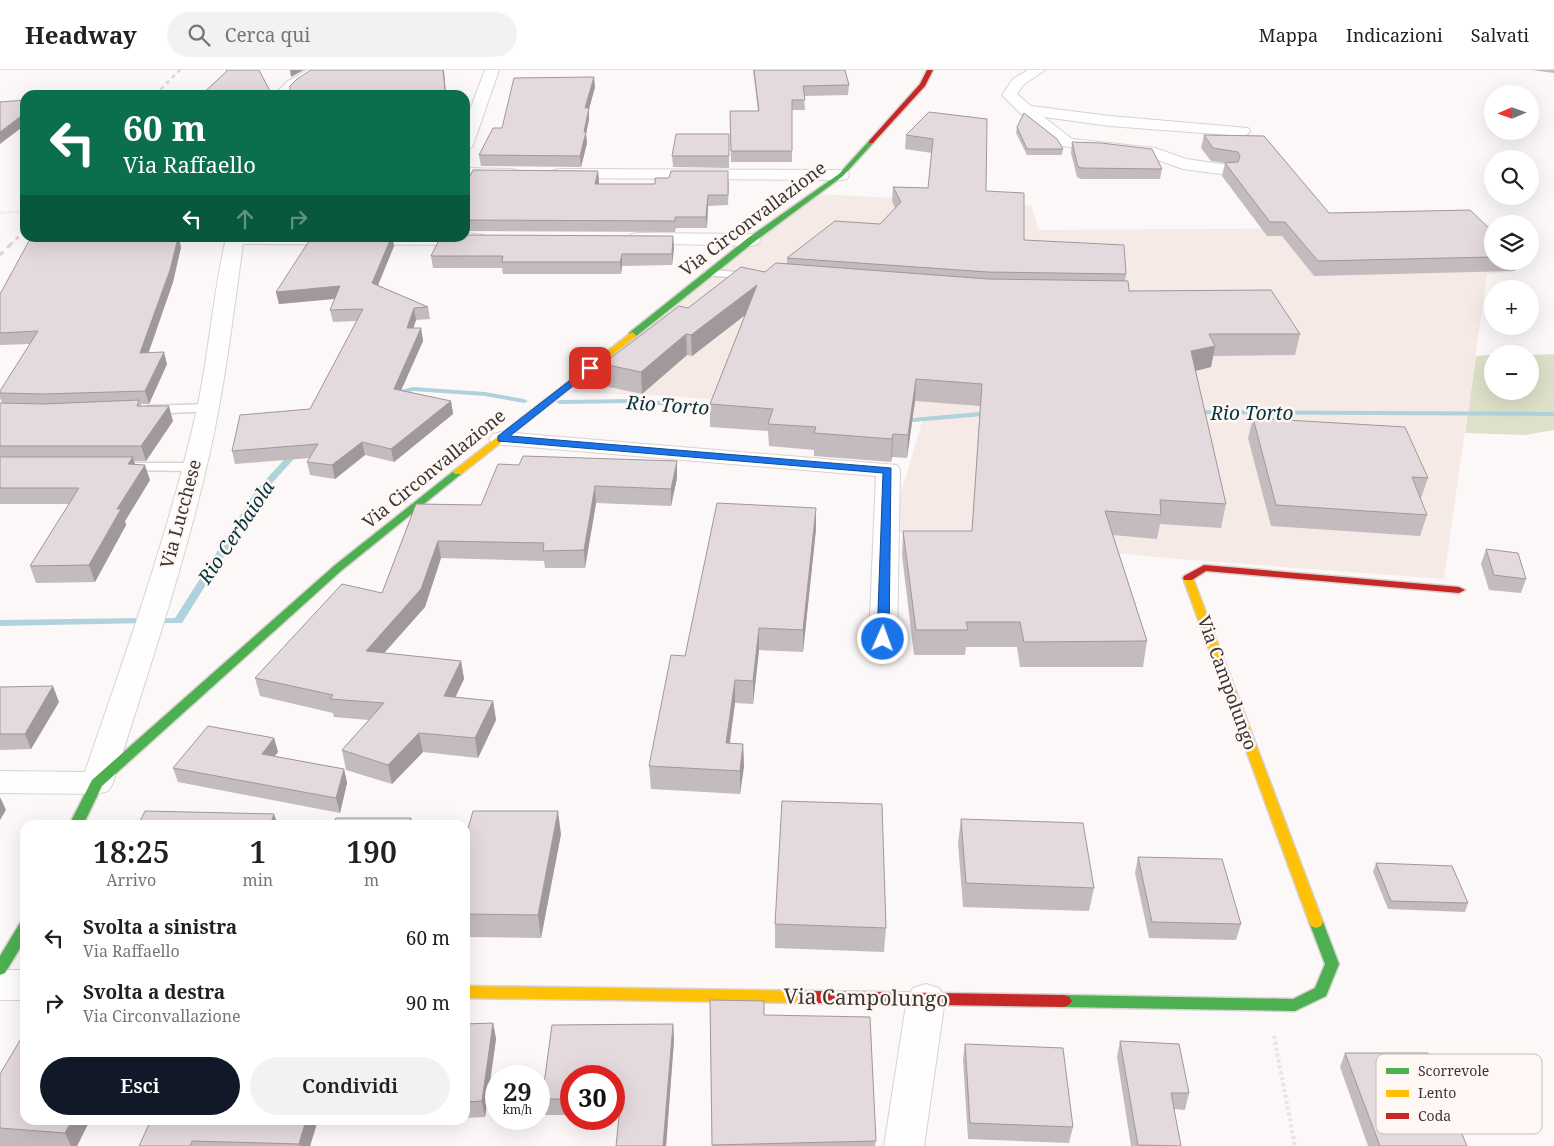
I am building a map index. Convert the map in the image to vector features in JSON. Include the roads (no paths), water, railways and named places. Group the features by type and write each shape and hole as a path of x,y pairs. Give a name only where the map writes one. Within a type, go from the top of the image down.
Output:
{"main road":[{"name":"Via Circonvallazione","path":"97,783 338,568 750,240 841,175 923,85 930,70"},
{"name":"Via Campolungo","path":"470,992 1295,1005 1321,992 1332,964 1188,577 1204,568 1459,590"},
{"path":"78,820 97,783"},
{"path":"0,969 20,935"}],"street":[{"path":"286,90 293,84 319,70"},
{"path":"472,106 492,70"},
{"path":"1038,70 1018,82 1010,95 1025,110 1068,142 1155,154 1183,164 1228,170"},
{"path":"1025,110 1110,121 1242,131"},
{"path":"470,174 524,174"},
{"path":"544,174 841,175"},
{"path":"470,239 498,239"},
{"path":"624,239 750,240"},
{"name":"Via Lucchese","path":"97,783 171,554 194,467 208,408 234,242"},
{"path":"501,438 888,470 883,639"},
{"path":"0,782 97,783"},
{"path":"0,985 20,986"},
{"path":"904,1146 926,999"}],"lane":[{"path":"709,273 769,278"},
{"path":"133,410 208,408"},
{"path":"107,467 194,467"}],"waterway":[{"name":"Rio Cerbaiola","path":"392,395 413,389 485,394 524,401"},
{"name":"Rio Torto","path":"560,402 633,401 722,408"},
{"name":"Rio Torto","path":"1193,412 1554,414"},
{"name":"Rio Torto","path":"901,421 991,413"},
{"name":"Rio Cerbaiola","path":"155,621 178,621 260,491 298,450"},
{"path":"0,623 143,621"}],"railway":[{"path":"160,90 180,70"},
{"path":"0,255 20,235"}]}
